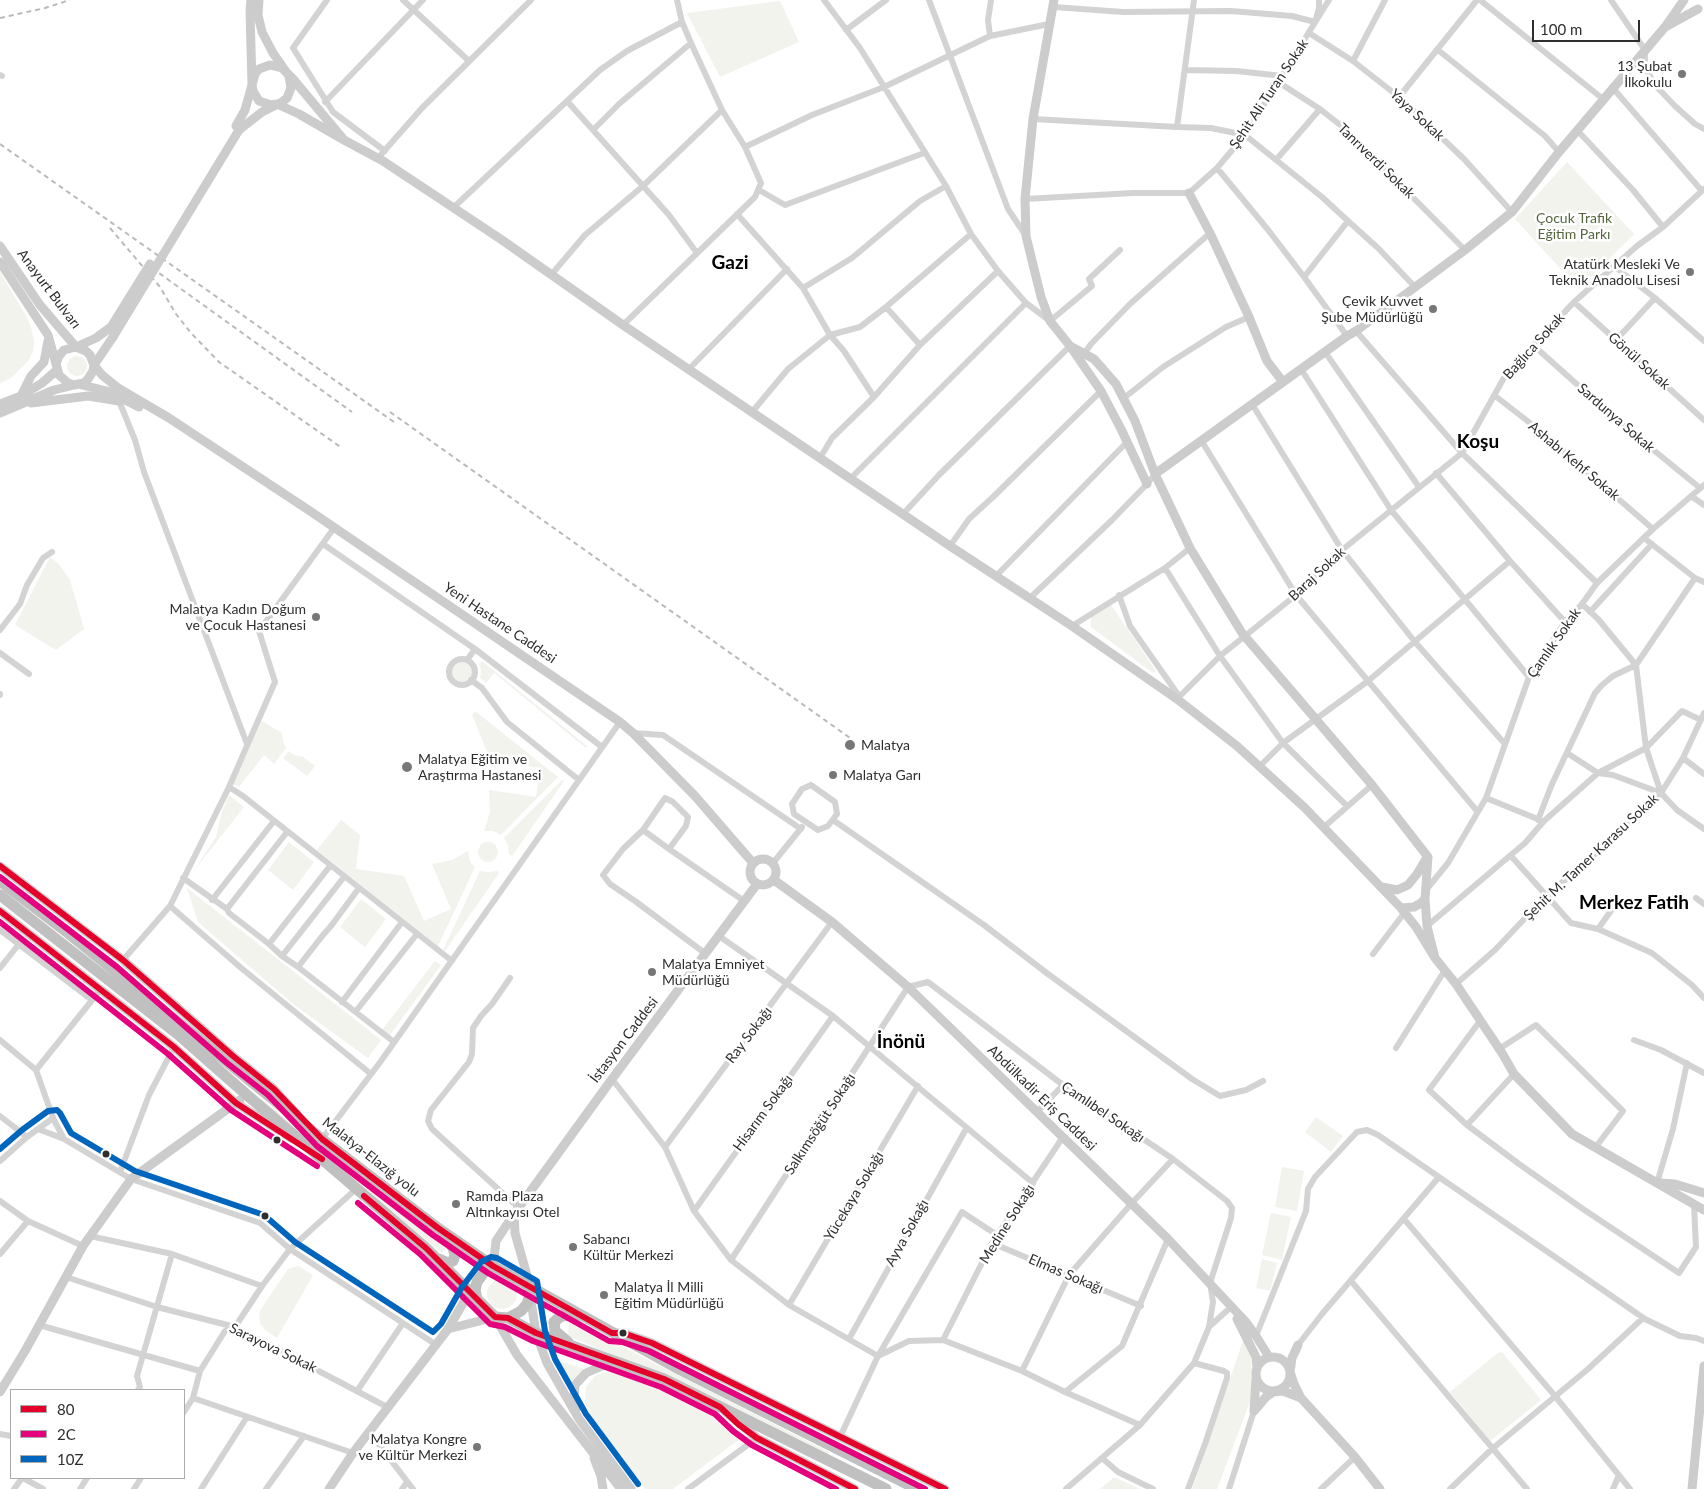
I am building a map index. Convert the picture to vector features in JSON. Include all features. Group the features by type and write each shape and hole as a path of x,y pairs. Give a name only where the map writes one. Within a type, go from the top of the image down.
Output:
{"highway":[{"name":"Malatya-Elazığ yolu","path":"0,881 83,945 317,1135 438,1228 493,1266"},
{"path":"0,895 180,1036 441,1261 448,1263 453,1261 454,1255 451,1244 438,1228"},
{"path":"426,1248 495,1317 508,1318 536,1334 626,1364 664,1379 886,1489"},
{"path":"473,1295 477,1282 488,1268 493,1266 530,1291 581,1315 675,1367 917,1489"},
{"path":"508,1318 521,1311 527,1304 530,1291"},
{"path":"578,1349 558,1335 553,1326 554,1322 562,1316 581,1315"}],"street":[{"path":"251,0 252,85 255,97 260,101 271,105 277,104 298,114 378,158 502,240 623,325 850,479 1178,698 1260,766 1324,826 1403,910 1435,958 1456,984 1514,1074 1572,1134 1704,1210"},
{"path":"259,0 258,15 262,32 273,53 286,72 344,140"},
{"path":"327,0 293,48 333,112 385,151"},
{"path":"403,0 469,61"},
{"path":"325,102 423,0"},
{"path":"378,158 422,108 531,0"},
{"path":"623,325 756,197 761,183 745,147 722,110 691,43 682,22 677,0"},
{"path":"824,0 860,48 946,186 970,234 998,271 1026,303 1050,321 1070,346 1101,392 1147,484"},
{"path":"846,30 886,0"},
{"path":"929,0 1008,209 1026,236"},
{"path":"990,36 988,20 991,0"},
{"path":"1177,127 1194,0"},
{"path":"1050,321 1041,297 1026,236 1025,199 1032,119 1054,4 1123,12 1231,11 1292,16 1315,22 1319,0"},
{"name":"Şehit Ali Turan Sokak","path":"1189,193 1217,168 1245,135 1329,0"},
{"path":"1353,62 1385,0"},
{"path":"1399,97 1478,0 1603,99"},
{"path":"1612,0 1645,50 1645,66 1655,86 1695,124 1704,129"},
{"path":"1030,598 1112,520 1147,484 1154,474 1356,331 1512,212 1558,152 1665,27 1685,0 1693,7 1701,9"},
{"path":"1665,27 1701,9"},
{"path":"453,208 600,70 653,36 682,22"},
{"path":"745,147 812,115 884,87 990,36 1049,24"},
{"name":"Yaya Sokak","path":"1309,33 1353,62 1399,97 1464,160 1512,212"},
{"path":"594,130 618,104 691,43"},
{"path":"1438,50 1545,136 1558,152"},
{"path":"0,413 54,390 88,380 112,332 238,128 256,74 264,67 276,66 286,72 292,88 287,98 238,128"},
{"path":"1186,70 1236,71 1283,76"},
{"name":"Tanrıverdi Sokak","path":"1278,82 1344,128 1464,250"},
{"path":"1612,87 1703,190"},
{"path":"567,101 669,215 697,253"},
{"path":"551,275 585,235 643,186 722,110"},
{"path":"1276,160 1320,110"},
{"path":"1032,119 1211,128 1245,135 1348,221 1378,248 1415,287"},
{"path":"1577,130 1633,190 1663,227"},
{"path":"759,190 786,205 924,153"},
{"path":"1217,168 1304,277 1347,336"},
{"path":"803,288 852,258 920,201 946,186"},
{"name":"Bağlıca Sokak","path":"1462,453 1505,376 1533,345 1574,302 1637,246 1663,227 1703,190"},
{"path":"1025,199 1133,193 1189,193 1210,232 1267,361 1283,382"},
{"path":"737,214 803,288 830,335 844,351 874,397"},
{"path":"1304,277 1348,221"},
{"path":"1084,354 1091,344 1130,304 1210,232"},
{"path":"752,412 788,369 830,335 860,327 886,307 970,234"},
{"name":"Anayurt Bulvarı","path":"0,246 40,305 76,347"},
{"path":"1050,321 1092,286 1089,279 1120,250"},
{"name":"Anayurt Bulvarı","path":"0,262 48,336 56,367"},
{"path":"1615,266 1704,341"},
{"path":"689,369 787,270"},
{"path":"820,458 832,438 874,397 920,345 998,271"},
{"path":"1616,340 1654,298"},
{"name":"Gönül Sokak","path":"1574,302 1704,420"},
{"path":"850,479 1026,303"},
{"path":"886,307 920,345"},
{"path":"1124,398 1163,367 1226,327 1249,317"},
{"path":"1356,331 1462,453 1597,583"},
{"path":"0,404 21,396 42,383 56,367 59,356 64,350 112,332"},
{"path":"21,396 31,376 44,362 48,348 48,336"},
{"name":"Sardunya Sokak","path":"1533,345 1618,421 1702,486"},
{"path":"1070,346 1094,359 1116,384 1135,420 1154,474 1190,548 1245,636 1372,785 1428,857 1426,926 1435,958"},
{"path":"903,514 1070,346"},
{"path":"76,347 90,355 94,366"},
{"path":"1325,352 1419,487"},
{"name":"Yeni Hastane Caddesi","path":"94,366 118,388 202,440 620,722 633,732 695,796 753,863"},
{"path":"56,367 63,380 68,383 78,384"},
{"path":"1301,369 1391,510 1529,677"},
{"name":"Yeni Hastane Caddesi","path":"78,384 107,391 202,440"},
{"path":"950,546 969,519 994,498 1101,392"},
{"name":"Ashabı Kehf Sokak","path":"1494,395 1539,430 1653,529"},
{"path":"11,408 40,401 88,396 136,405"},
{"path":"119,401 247,744"},
{"path":"1252,404 1342,550 1415,642 1505,744"},
{"path":"1201,440 1296,595 1477,811"},
{"path":"996,576 1127,442"},
{"name":"Baraj Sokak","path":"1178,698 1220,656 1296,595 1342,550 1462,453"},
{"path":"1436,473 1510,561 1566,622"},
{"name":"Çamlık Sokak","path":"1426,894 1448,863 1486,798 1529,677 1566,622 1597,583 1653,529 1702,486"},
{"path":"1691,496 1704,505"},
{"path":"123,960 170,906 229,787 274,682 259,631 334,528"},
{"path":"1644,538 1695,578 1704,581"},
{"path":"322,544 475,649 602,747"},
{"path":"1590,612 1652,544"},
{"path":"1072,626 1165,568 1190,548"},
{"path":"0,630 20,604 27,585 43,558 52,552"},
{"path":"1260,766 1283,743 1368,681 1510,561"},
{"path":"1165,568 1220,656 1283,743 1347,806"},
{"path":"1426,926 1525,843 1541,820 1567,753 1595,693 1602,684 1613,676 1636,665 1695,578"},
{"path":"1119,595 1130,626 1178,698"},
{"path":"1582,604 1636,665 1646,748 1661,793 1677,810 1704,829"},
{"path":"466,660 475,649"},
{"path":"0,653 29,674"},
{"path":"458,659 470,662 474,669 471,680 464,684 455,683 452,680 449,668 454,661 458,659"},
{"path":"471,680 482,688 507,722 579,780"},
{"path":"1541,820 1598,773 1646,748 1682,711 1701,720"},
{"name":"Şehit M. Tamer Karasu Sokak","path":"1456,984 1495,950 1546,896 1623,830 1661,793 1683,758 1704,713"},
{"path":"0,866 123,960 233,1056 274,1089 317,1135 371,1074 620,722"},
{"path":"633,732 663,735 801,829"},
{"path":"1567,753 1598,773 1614,775 1661,793"},
{"path":"1683,758 1704,774"},
{"path":"810,785 835,802 837,814 833,820 828,826 818,830 794,814 792,804 802,789 810,785"},
{"path":"1324,826 1372,785"},
{"path":"229,787 452,961"},
{"path":"670,849 686,826 688,817 673,802 665,798 643,830 622,849 603,875 610,884 706,954"},
{"path":"1486,798 1541,820"},
{"path":"833,820 984,925 1048,974 1220,1096 1246,1090 1263,1081"},
{"path":"212,900 274,821"},
{"path":"773,863 805,822"},
{"path":"643,830 744,901"},
{"path":"227,909 287,832"},
{"path":"1511,856 1571,922 1598,929 1652,953 1692,985 1704,998"},
{"path":"1380,886 1397,890 1408,885 1428,857"},
{"path":"765,859 773,863 776,871 774,880 767,885 757,884 751,879 749,871 753,863 765,859"},
{"path":"269,944 330,866"},
{"path":"282,956 344,877"},
{"path":"183,878 227,909 282,956 394,1042"},
{"name":"Abdülkadir Eriş Caddesi","path":"774,880 832,922 908,987 1168,1239 1231,1307 1271,1357"},
{"name":"İstasyon Caddesi","path":"493,1266 496,1241 516,1211 757,884"},
{"path":"298,967 359,888"},
{"path":"1372,954 1403,910 1421,903 1426,894"},
{"path":"1696,898 1704,904"},
{"path":"1598,929 1615,905"},
{"path":"170,906 240,967 371,1074"},
{"path":"0,911 174,1047 236,1103 313,1152"},
{"path":"342,1002 402,922"},
{"name":"Ray Sokağı","path":"665,1147 832,922"},
{"path":"0,930 92,1000"},
{"path":"356,1011 416,934"},
{"path":"719,936 833,1016 1033,1183"},
{"path":"0,968 18,944"},
{"path":"1396,1048 1445,970"},
{"path":"510,978 473,1028 470,1062 431,1110 428,1120 432,1129 516,1211 515,1233 530,1291 536,1334 547,1363 579,1419 631,1489"},
{"name":"Çamlıbel Sokağı","path":"908,987 928,982 1063,1085 1173,1160 1227,1201 1232,1208 1231,1218 1210,1283"},
{"name":"Salkımsöğüt Sokağı","path":"731,1260 908,987"},
{"path":"36,1070 101,989"},
{"name":"Hisarım Sokağı","path":"694,1211 833,1016"},
{"path":"1480,1021 1429,1090 1467,1125 1583,1210 1679,1273 1696,1247 1694,1205"},
{"path":"1499,1049 1536,1024 1623,1111 1595,1148"},
{"path":"0,1040 36,1070 53,1118 64,1139"},
{"path":"1634,1040 1661,1050 1704,1073"},
{"path":"120,1172 149,1095 174,1047"},
{"path":"1657,1182 1673,1129 1687,1063"},
{"path":"1467,1125 1514,1074"},
{"path":"612,1079 665,1147 694,1211 731,1260 789,1305 878,1356"},
{"path":"1037,1112 1063,1085"},
{"name":"Yücekaya Sokağı","path":"789,1305 918,1086"},
{"path":"0,1392 83,1246 131,1179 247,1095"},
{"path":"0,1116 27,1137"},
{"path":"0,1161 27,1137 53,1118"},
{"name":"Ayva Sokağı","path":"849,1339 966,1128"},
{"path":"38,1129 64,1139 131,1179 260,1223 290,1249 435,1344"},
{"path":"1256,1336 1306,1211 1308,1189 1315,1177 1357,1132 1367,1130 1378,1134 1644,1318 1680,1336 1704,1341"},
{"name":"Medine Sokağı","path":"943,1340 992,1243 1063,1138"},
{"path":"1022,1370 1069,1275 1131,1204 1173,1160"},
{"path":"1254,1411 1266,1397 1284,1388 1288,1383 1292,1358 1298,1345 1322,1314 1439,1177"},
{"path":"1657,1182 1675,1184 1704,1193"},
{"path":"185,1410 192,1398 200,1372 225,1331 235,1327 262,1286 290,1249 356,1188"},
{"path":"0,1201 28,1221 83,1246"},
{"path":"840,1437 878,1356 962,1212 997,1235"},
{"path":"1404,1219 1555,1396 1630,1489"},
{"path":"0,1254 28,1221"},
{"path":"90,1236 172,1254 262,1286"},
{"path":"1066,1392 1122,1346 1141,1306 1168,1239"},
{"name":"Elmas Sokağı","path":"992,1243 1141,1306"},
{"path":"139,1389 140,1387 137,1376 172,1254"},
{"name":"Sarayova Sokak","path":"66,1277 157,1307 235,1327 389,1408"},
{"path":"1351,1281 1527,1489"},
{"path":"1066,1489 1140,1425 1194,1362 1210,1327 1213,1302 1210,1283"},
{"path":"328,1489 353,1453 473,1295"},
{"path":"1210,1327 1231,1307 1256,1357 1254,1411 1229,1489"},
{"path":"448,1328 495,1317 517,1355 621,1489"},
{"path":"1450,1489 1492,1449 1644,1318"},
{"path":"357,1391 402,1323"},
{"path":"39,1326 200,1372"},
{"path":"612,1333 624,1333 652,1343 945,1489"},
{"path":"878,1356 909,1341 943,1340 1022,1370 1140,1425"},
{"path":"1257,1367 1260,1362 1271,1357 1284,1356 1298,1345"},
{"path":"1271,1357 1285,1362 1301,1398 1380,1489"},
{"path":"1188,1489 1227,1378 1227,1373 1224,1370 1194,1362"},
{"path":"579,1419 574,1400 575,1385 586,1373 602,1366 626,1364"},
{"path":"1692,1489 1704,1366"},
{"path":"1256,1378 1262,1388 1301,1398"},
{"path":"192,1398 353,1453"},
{"path":"720,1407 757,1438 855,1489"},
{"path":"201,1489 247,1417"},
{"path":"370,1433 413,1489"},
{"path":"266,1489 304,1436"},
{"path":"688,1489 757,1438"},
{"path":"590,1448 601,1476 603,1489"},
{"path":"1102,1458 1118,1472 1153,1489"},
{"path":"1322,1489 1354,1458"},
{"path":"1613,1489 1619,1475"},
{"path":"14,1489 22,1479"},
{"path":"25,1479 43,1489"},
{"path":"402,1489 407,1482"}],"green space":[{"path":"780,1 799,42 720,77 687,13"},
{"name":"Çocuk Trafik Eğitim Parkı","path":"1567,162 1634,234 1579,289 1515,219"},
{"path":"0,272 25,314 31,327 34,341 33,352 28,361 11,378 0,383"},
{"path":"77,356 84,359 87,366 84,373 77,376 70,373 67,366 70,359"},
{"path":"50,557 58,563 70,580 84,629 56,650 15,625"},
{"path":"1111,605 1156,671 1153,673 1091,627 1091,616"},
{"path":"482,661 587,746 586,748 494,673 486,683 480,678 481,670 479,664"},
{"path":"462,662 469,665 472,672 469,679 462,682 455,679 452,672 455,665"},
{"path":"475,711 558,777 501,835 493,831 484,831 490,812 489,790 536,797 540,768 491,761 472,715"},
{"path":"262,721 282,733 286,748 274,764 264,755 239,787 233,784"},
{"path":"289,751 294,755 303,757 315,766 307,776 283,758"},
{"path":"562,780 564,781 512,856 509,854 504,838"},
{"path":"229,795 244,807 193,872 216,837 222,811"},
{"path":"341,820 360,835 356,869 404,876 424,921 451,909 432,864 452,860 468,851 470,862 475,867 438,946 317,850"},
{"path":"289,842 314,862 293,890 268,870"},
{"path":"488,842 495,845 498,852 495,859 488,862 481,859 478,852 481,845"},
{"path":"480,871 497,871 499,873 445,951 443,950"},
{"path":"187,888 381,1040 368,1058 293,1004 198,922"},
{"path":"361,899 386,919 365,947 340,927"},
{"path":"435,961 441,965 390,1035 382,1030"},
{"path":"262,1099 405,1214 448,1245 442,1253 259,1104"},
{"path":"1316,1117 1343,1136 1331,1152 1305,1132"},
{"path":"1282,1167 1304,1171 1297,1211 1275,1207"},
{"path":"1271,1213 1291,1217 1282,1260 1262,1255"},
{"path":"1262,1259 1277,1263 1270,1291 1256,1288"},
{"path":"298,1266 313,1275 277,1338 265,1330 260,1323 259,1314 288,1269"},
{"path":"502,1279 513,1283 517,1294 513,1305 502,1309 491,1305 487,1294 491,1283"},
{"path":"569,1318 829,1452 827,1456 657,1373 568,1336"},
{"path":"1244,1338 1251,1357 1253,1394 1217,1489 1192,1489"},
{"path":"1502,1352 1541,1400 1490,1441 1450,1392 1498,1353"},
{"path":"553,1359 584,1369 575,1379 571,1390"},
{"path":"608,1371 627,1375 713,1413 741,1438 673,1489 645,1489 596,1425 585,1403 586,1387 595,1376"},
{"path":"1114,1477 1140,1489 1100,1489"}],"railway":[{"path":"0,18 45,8 70,0"},
{"path":"0,144 394,422"},
{"path":"110,228 160,287 176,314 191,333 219,362 342,448"},
{"path":"152,268 352,412"},
{"path":"390,412 853,740"}],"transit line":[{"name":"80","path":"0,866 123,960 233,1056 274,1089 322,1139 438,1228 493,1266 612,1333 623,1333 652,1343 945,1489"},
{"name":"2C","path":"0,877 117,967 227,1063 268,1095 317,1146 433,1235 488,1273 609,1341 622,1342 649,1351 925,1489"},
{"name":"80","path":"0,911 174,1047 236,1103 322,1159"},
{"name":"2C","path":"0,922 168,1054 231,1110 317,1166"},
{"name":"10Z","path":"0,1149 48,1111 57,1110 71,1133 135,1171 264,1215 295,1242 433,1332 441,1324 462,1287 481,1262 491,1257 497,1258 537,1281 545,1331 555,1359 586,1414 638,1484"},
{"name":"80","path":"364,1196 426,1248 495,1317 508,1318 536,1333 664,1379 720,1407 757,1438 855,1489"},
{"name":"2C","path":"358,1203 420,1254 490,1324 505,1327 533,1341 661,1387 715,1414 752,1445 836,1489"}],"place":[{"name":"13 Şubat İlkokulu","path":"1682,74"},
{"name":"Atatürk Mesleki Ve Teknik Anadolu Lisesi","path":"1690,272"},
{"name":"Çevik Kuvvet Şube Müdürlüğü","path":"1433,309"},
{"name":"Malatya Kadın Doğum ve Çocuk Hastanesi","path":"316,617"},
{"name":"Malatya","path":"850,745"},
{"name":"Malatya Eğitim ve Araştırma Hastanesi","path":"407,767"},
{"name":"Malatya Garı","path":"833,775"},
{"name":"Malatya Emniyet Müdürlüğü","path":"652,972"},
{"name":"Ramda Plaza Altınkayısı Otel","path":"456,1204"},
{"name":"Sabancı Kültür Merkezi","path":"573,1247"},
{"name":"Malatya İl Milli Eğitim Müdürlüğü","path":"604,1295"},
{"name":"Malatya Kongre ve Kültür Merkezi","path":"477,1447"}],"district":[{"name":"Gazi","path":"730,263"},
{"name":"Koşu","path":"1478,442"},
{"name":"Merkez Fatih","path":"1634,903"},
{"name":"İnönü","path":"901,1042"}]}
